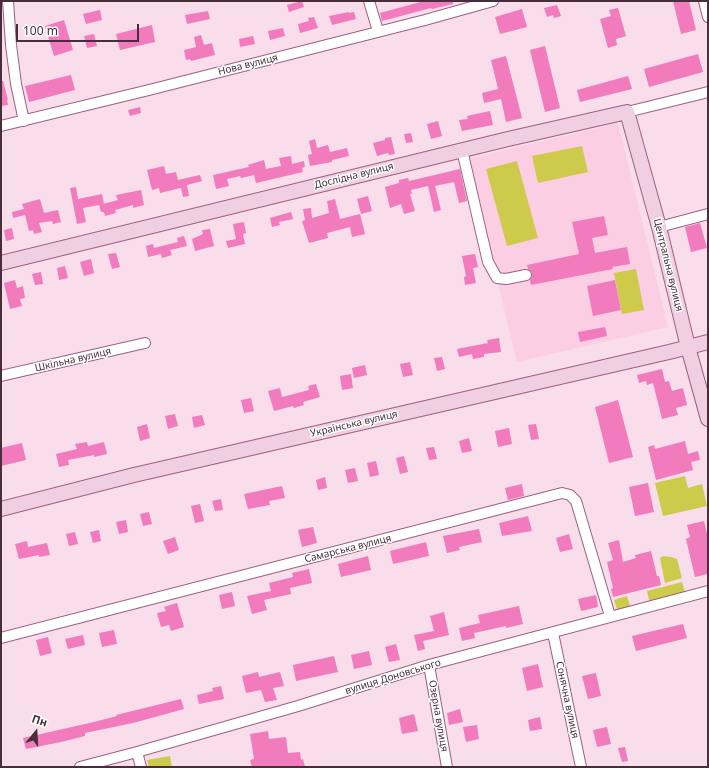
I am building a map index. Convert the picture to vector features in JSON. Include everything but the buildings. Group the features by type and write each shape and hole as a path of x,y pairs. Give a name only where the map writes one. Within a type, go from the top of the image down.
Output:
{"street":[{"path":"8,1 15,76 24,121"},
{"path":"369,1 378,32"},
{"name":"Нова вулиця","path":"1,126 378,32 493,1"},
{"path":"704,1 708,16"},
{"name":"Дослідна вулиця","path":"1,263 514,137 708,92"},
{"name":"Центральна вулиця","path":"627,112 659,227 688,347 708,419"},
{"path":"462,150 488,262 497,278 506,279 526,275"},
{"path":"659,227 708,214"},
{"name":"Українська вулиця","path":"1,509 134,475 708,342"},
{"name":"Шкільна вулиця","path":"1,376 145,343"},
{"name":"Самарська вулиця","path":"1,638 562,494 570,496 576,500 610,616"},
{"name":"вулиця Доновського","path":"80,767 290,708 429,665 553,633 708,590"},
{"name":"Сонячна вулиця","path":"553,633 581,767"},
{"name":"Озерна вулиця","path":"429,665 447,767"},
{"path":"137,752 141,767"}],"shaded area":[{"path":"618,123 668,327 517,362 468,159"},
{"path":"582,146 588,172 538,183 532,156"},
{"path":"517,161 538,238 507,246 486,169"},
{"path":"636,269 644,310 622,314 614,273"},
{"path":"685,476 688,488 702,484 707,506 663,516 655,483"},
{"path":"663,556 677,559 682,578 665,583 660,558"},
{"path":"682,582 686,595 650,604 647,591"},
{"path":"627,596 631,609 618,612 614,600"},
{"path":"170,756 172,767 149,767 147,760"}]}
